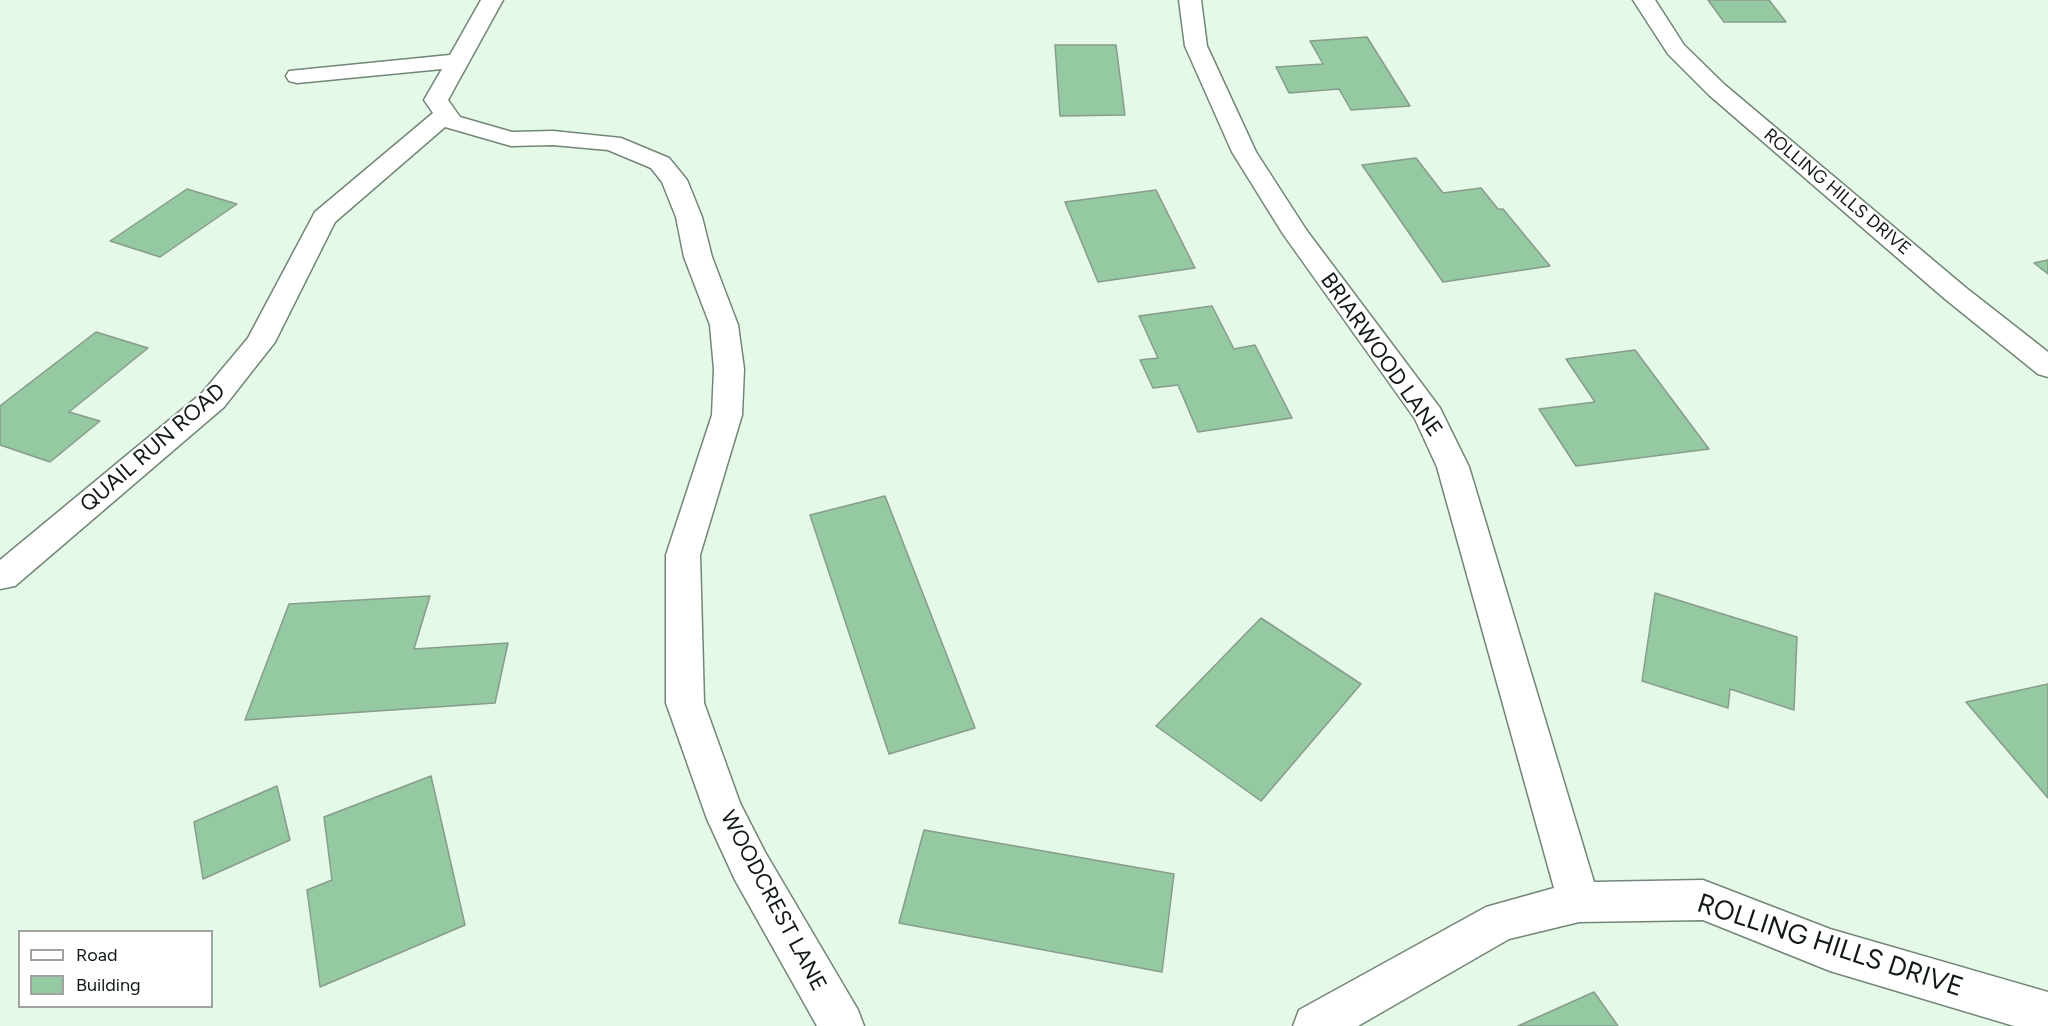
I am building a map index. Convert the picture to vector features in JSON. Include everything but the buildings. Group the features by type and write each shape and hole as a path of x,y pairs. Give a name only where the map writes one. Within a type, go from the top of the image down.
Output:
{"street":[{"path":"445,115 436,100 492,0"},
{"name":"BRIARWOOD LANE","path":"1190,0 1196,46 1244,152 1296,234 1429,416 1453,467 1579,902"},
{"name":"ROLLING HILLS DRIVE","path":"1644,0 1676,49 1717,90 1955,293 2048,367"},
{"path":"297,76 458,61"},
{"name":"WOODCREST LANE","path":"445,115 452,122 511,139 554,138 612,143 650,157 660,163 674,180 689,217 698,257 724,325 729,369 727,415 683,555 685,703 721,806 750,866 842,1026"},
{"name":"QUAIL RUN ROAD","path":"3,577 213,400 260,342 324,218 445,115"},
{"name":"ROLLING HILLS DRIVE","path":"1315,1026 1501,921 1579,902 1704,900 1830,950 2048,1014"}]}
